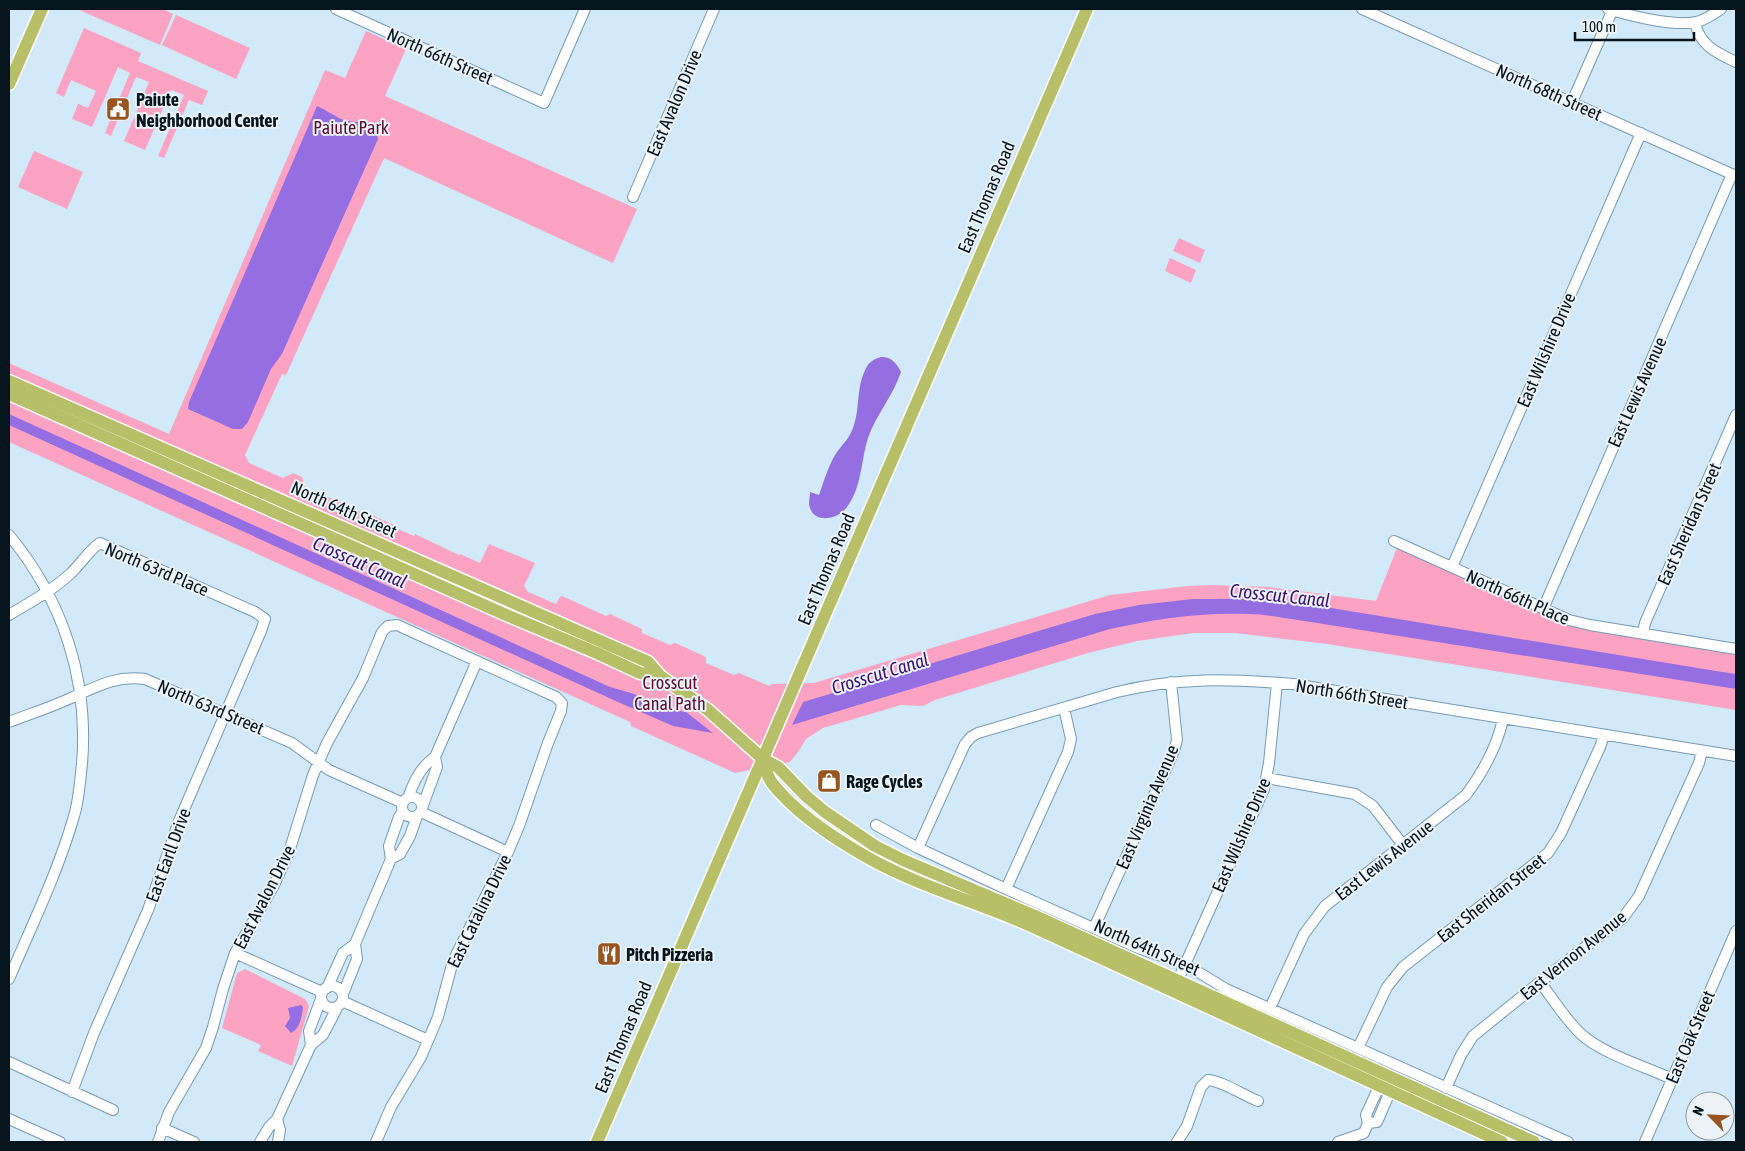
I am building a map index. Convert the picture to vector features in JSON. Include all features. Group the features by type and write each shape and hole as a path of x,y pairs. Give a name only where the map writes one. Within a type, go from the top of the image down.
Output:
{"main road":[{"path":"9,84 42,9"},
{"name":"East Thomas Road","path":"597,1142 1087,9"},
{"name":"North 64th Street","path":"9,381 648,662 660,676 708,710 745,742 763,760 766,773 772,782 804,813 849,845 1035,916 1178,980 1502,1142"},
{"name":"North 64th Street","path":"9,394 504,614 598,653 640,674 660,676"},
{"name":"North 64th Street","path":"894,863 1173,992 1387,1083 1534,1142"},
{"path":"1173,992 1178,980"}],"street":[{"name":"North 66th Street","path":"336,9 544,103 585,9"},
{"name":"East Avalon Drive","path":"633,197 714,9"},
{"name":"North 68th Street","path":"1362,9 1734,175"},
{"path":"1572,102 1611,9 1628,15 1675,22 1695,22 1707,18 1720,9"},
{"path":"1695,22 1696,29 1703,42 1715,52 1736,62"},
{"name":"East Wilshire Drive","path":"1452,567 1641,133"},
{"name":"East Lewis Avenue","path":"1542,609 1734,175"},
{"name":"East Sheridan Street","path":"1643,633 1645,624 1736,415"},
{"path":"9,535 19,547 47,591 68,638 79,678 84,733 80,785 74,816 57,868 9,979"},
{"name":"North 66th Place","path":"1394,541 1542,609 1578,623 1736,649"},
{"name":"North 63rd Place","path":"9,615 37,599 70,574 93,548 100,543 255,612 265,619"},
{"name":"East Earll Drive","path":"72,1092 94,1033 148,910 179,821 265,619"},
{"name":"East Avalon Drive","path":"158,1142 162,1128 180,1091 206,1048 222,989 235,953 282,868 291,845 307,790 318,763 363,678 382,632 388,626 398,625 477,661"},
{"path":"311,1045 310,1031 323,993 343,953 355,944 391,859 389,846 399,817 418,776 427,762 435,757 477,661"},
{"name":"East Catalina Drive","path":"376,1142 391,1107 421,1057 438,1017 453,961 508,852 561,711 562,703 556,697 477,661"},
{"name":"North 63rd Street","path":"9,722 64,701 94,686 120,678 145,679 292,743 329,770 405,804"},
{"name":"North 66th Street","path":"918,848 965,744 971,737 978,733 1126,690 1170,682 1222,679 1293,684 1736,756"},
{"name":"East Virginia Avenue","path":"1094,928 1174,751 1177,732 1170,682"},
{"name":"East Wilshire Drive","path":"1178,980 1264,789 1267,778 1278,683"},
{"path":"1006,889 1068,752 1071,739 1064,708"},
{"name":"East Lewis Avenue","path":"1270,1008 1304,934 1325,906 1466,796 1484,772 1500,732 1503,719"},
{"name":"East Sheridan Street","path":"1358,1048 1386,987 1404,967 1548,853 1561,833 1604,735"},
{"name":"East Vernon Avenue","path":"1446,1088 1461,1055 1473,1036 1623,918 1632,908 1688,790 1700,763 1702,751"},
{"path":"391,859 400,854 420,812 437,767 435,757"},
{"path":"1267,778 1355,794 1373,806 1403,845"},
{"path":"405,804 414,798 419,800 420,812"},
{"path":"405,804 409,817 420,812 508,852"},
{"name":"North 64th Street","path":"876,826 1006,889 1146,951 1185,964 1226,989 1568,1142"},
{"name":"East Oak Street","path":"1645,1142 1736,931"},
{"path":"260,1142 269,1127 277,1119 311,1045 323,1035 341,1001 357,959 355,944"},
{"path":"235,953 323,993 328,1007 331,1008 341,1001"},
{"path":"1540,982 1581,1034 1611,1052 1672,1078"},
{"path":"323,993 336,987 341,1001 428,1040"},
{"path":"9,1062 113,1110"},
{"path":"1177,1142 1187,1126 1201,1087 1208,1080 1216,1080 1258,1101"},
{"path":"1338,1142 1364,1132 1368,1124 1366,1115 1387,1083"},
{"path":"9,1119 60,1142"},
{"path":"277,1119 280,1130 278,1142"},
{"path":"162,1128 194,1142"}],"green space":[{"path":"77,9 163,9 173,14 160,45"},
{"path":"176,15 250,48 236,79 162,45"},
{"path":"84,28 141,53 138,61 208,91 202,105 189,100 164,158 158,156 184,95 171,90 145,150 124,141 149,82 136,77 111,136 105,133 130,73 118,67 92,127 72,119 78,104 88,108 96,91 71,80 64,97 56,93"},
{"path":"366,31 406,49 385,96 637,209 613,263 384,158 286,375 282,374 245,455 249,463 283,478 293,473 302,477 305,488 350,506 371,517 372,515 394,525 393,527 414,536 415,534 480,563 489,544 535,563 524,586 528,592 556,604 562,596 606,616 610,614 640,628 642,633 670,645 675,643 704,656 706,663 734,675 739,673 769,686 772,684 814,683 1110,595 1187,586 1213,585 1269,587 1376,601 1397,548 1569,620 1736,649 1736,710 1327,644 1235,633 1193,633 1137,641 1088,653 935,700 923,706 901,705 823,728 806,739 790,762 735,773 631,726 630,722 9,442 9,363 169,434 325,70 345,78"},
{"path":"34,151 83,172 67,209 18,187"},
{"path":"1179,238 1205,250 1200,263 1173,251"},
{"path":"1170,258 1196,270 1191,283 1165,271"},
{"path":"245,969 305,999 309,1006 292,1066 258,1051 261,1045 222,1028 237,973"}],"shaded area":[{"path":"317,106 351,122 366,121 375,126 378,139 282,354 271,369 248,422 242,429 233,429 188,409 189,402"},
{"path":"881,357 893,361 901,372 868,438 856,491 847,507 838,515 820,518 811,511 809,504 810,492 819,495 833,460 852,430 856,418 861,382 866,368 872,361"},
{"path":"9,414 610,687 686,712 713,733 673,726 618,702 9,425"},
{"path":"1193,599 1255,599 1319,606 1736,674 1736,689 1273,616 1213,614 1161,619 1110,629 792,725 803,702 1095,614 1139,605"},
{"path":"301,1005 303,1007 300,1022 297,1029 291,1033 285,1026 290,1018 288,1008"}],"place":[{"name":"Paiute Neighborhood Center","path":"118,109"},
{"name":"Rage Cycles","path":"829,781"},
{"name":"Pitch Pizzeria","path":"609,954"}],"park label":[{"name":"Paiute Park","path":"351,127"},
{"name":"Crosscut Canal Path","path":"670,692"}],"water label":[{"name":"Crosscut Canal","path":"360,562"},
{"name":"Crosscut Canal","path":"1280,595"},
{"name":"Crosscut Canal","path":"880,673"}]}
